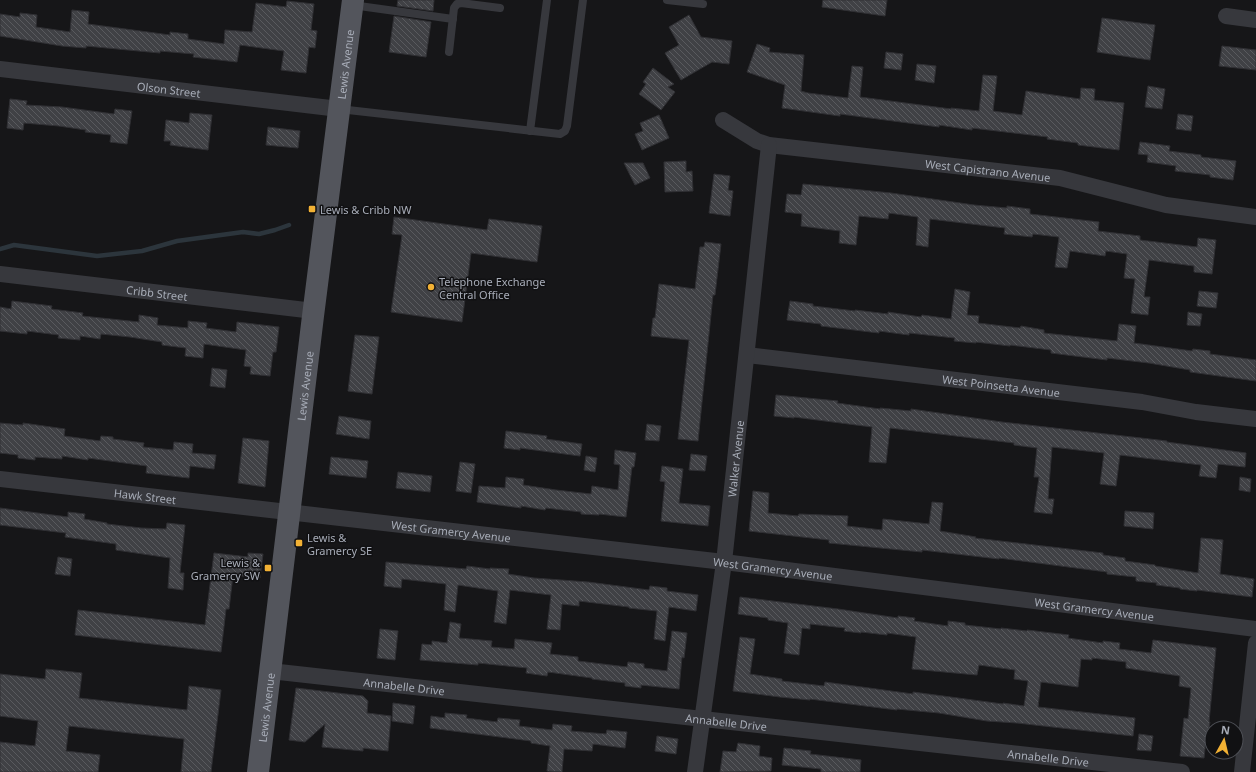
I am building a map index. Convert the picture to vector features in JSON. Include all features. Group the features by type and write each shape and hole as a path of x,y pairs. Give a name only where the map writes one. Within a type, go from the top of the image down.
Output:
{"main road":[{"name":"Lewis Avenue","path":"258,772 352,3"}],"street":[{"path":"1226,16 1256,20"},
{"name":"Olson Street","path":"0,69 339,109"},
{"name":"West Capistrano Avenue","path":"723,120 757,141 769,145 1060,178 1166,205 1256,217"},
{"name":"Walker Avenue","path":"695,772 701,718 724,562 769,145"},
{"name":"Cribb Street","path":"0,274 314,311"},
{"name":"West Poinsetta Avenue","path":"747,355 1135,401 1196,412 1256,419"},
{"name":"Hawk Street","path":"0,479 290,513"},
{"name":"West Gramercy Avenue","path":"290,513 724,562 1256,629"},
{"path":"1242,772 1256,643"},
{"name":"Annabelle Drive","path":"270,671 1182,772"}],"lane":[{"path":"530,131 546,0"},
{"path":"339,109 560,134 565,131 567,126 583,0"},
{"path":"667,0 703,4"},
{"path":"352,3 453,18"},
{"path":"449,52 454,8 457,4 461,3 500,8"}],"building":[{"path":"398,0 434,0 433,11 397,6"},
{"path":"823,0 887,0 885,16 822,7"},
{"path":"287,1 314,4 311,30 317,31 315,48 309,47 306,73 281,70 284,51 240,45 237,62 193,57 194,54 160,51 160,53 86,46 86,48 62,46 0,36 0,14 20,17 20,13 37,15 36,27 70,32 72,10 89,12 88,24 170,35 170,32 188,34 188,39 224,44 225,30 252,32 256,3 286,7"},
{"path":"689,15 701,37 732,41 729,64 712,62 681,80 665,53 679,45 669,27"},
{"path":"394,16 431,22 426,57 389,52"},
{"path":"1102,18 1155,25 1150,60 1097,52"},
{"path":"757,44 770,48 769,52 804,55 801,91 808,93 848,98 852,66 863,67 860,97 951,109 979,111 983,75 997,76 993,111 1022,115 1026,91 1080,99 1081,88 1095,89 1094,100 1124,103 1119,150 1078,145 1078,143 1047,139 1048,137 972,128 972,130 939,125 939,127 782,108 785,85 747,72"},
{"path":"1222,46 1256,50 1256,70 1219,66"},
{"path":"886,52 903,54 901,70 884,68"},
{"path":"917,64 936,66 934,83 915,80"},
{"path":"653,68 674,84 668,87 675,92 661,110 639,94 646,84 643,82"},
{"path":"1148,86 1165,89 1162,109 1145,107"},
{"path":"10,99 27,101 26,105 62,107 114,114 115,109 132,111 127,144 110,142 111,135 85,132 86,130 59,126 24,123 23,130 7,128"},
{"path":"190,113 212,115 208,150 170,145 171,141 164,141 166,120 189,123"},
{"path":"1178,114 1193,116 1191,131 1176,129"},
{"path":"659,115 669,138 642,150 635,134 643,131 640,123"},
{"path":"268,127 300,131 298,148 266,145"},
{"path":"1140,142 1170,146 1169,151 1201,155 1201,157 1236,161 1233,180 1210,177 1210,175 1175,171 1176,166 1147,162 1148,155 1138,154"},
{"path":"686,161 686,172 692,171 693,191 665,192 664,162"},
{"path":"624,163 643,163 650,178 635,185"},
{"path":"714,174 730,176 728,190 733,191 730,216 709,213"},
{"path":"803,184 891,193 974,205 1007,208 1007,206 1030,209 1030,214 1099,222 1098,231 1140,236 1140,240 1197,247 1198,238 1216,240 1212,274 1194,272 1194,266 1149,260 1144,297 1150,297 1148,315 1131,313 1135,279 1124,278 1127,254 1106,251 1105,256 1070,251 1067,268 1055,267 1059,237 1033,234 1032,237 1004,234 1005,228 930,219 928,247 916,245 918,217 889,213 888,219 859,216 856,245 839,243 840,231 801,226 802,214 785,212 787,194 801,195"},
{"name":"Telephone Exchange Central Office","path":"394,217 487,230 489,219 542,226 537,262 471,253 462,322 391,312 402,235 392,234"},
{"path":"705,242 721,244 715,295 713,295 698,441 678,439 689,340 651,336 653,318 655,318 659,284 695,289 700,247 704,247"},
{"path":"955,289 970,292 967,315 979,316 978,323 1020,328 1021,326 1044,330 1044,333 1117,341 1119,324 1136,326 1134,343 1192,351 1193,349 1210,351 1210,354 1256,360 1256,381 1190,372 1190,370 1149,363 1107,358 1107,360 1051,353 1051,350 954,341 955,338 909,333 909,335 879,331 879,333 787,320 790,301 813,304 813,306 855,311 888,314 888,312 921,317 922,315 951,319"},
{"path":"1199,291 1218,293 1216,308 1197,306"},
{"path":"12,301 52,306 51,309 83,313 82,316 139,322 139,315 158,318 157,325 188,328 188,321 207,323 206,328 236,332 237,322 279,327 276,352 273,352 270,376 250,374 251,367 244,366 246,350 204,344 203,358 185,356 186,348 162,345 162,342 130,337 101,334 100,339 80,336 80,340 58,338 59,335 27,331 27,334 0,331 0,307 11,309"},
{"path":"1188,312 1202,314 1200,326 1187,325"},
{"path":"355,335 379,337 372,394 348,391"},
{"path":"212,368 227,370 225,388 210,386"},
{"path":"776,395 838,401 837,403 880,409 911,411 911,409 1002,422 1167,441 1246,453 1245,467 1218,464 1216,478 1199,476 1201,465 1120,455 1116,486 1100,484 1104,453 1052,447 1048,499 1054,499 1052,514 1034,512 1039,477 1034,477 1037,448 1014,445 1014,443 890,428 886,463 869,462 872,427 794,417 774,416"},
{"path":"339,416 371,421 369,439 336,434"},
{"path":"0,423 23,425 23,423 65,429 64,436 100,441 101,436 113,437 113,439 144,443 143,447 173,450 174,442 193,444 192,453 216,455 214,469 190,466 189,478 146,473 147,466 88,458 88,460 62,456 62,459 35,457 35,460 18,458 18,455 0,453"},
{"path":"647,424 661,426 659,441 645,440"},
{"path":"506,431 547,436 546,439 582,444 580,456 520,448 520,450 504,448"},
{"path":"243,438 269,441 265,487 238,483"},
{"path":"615,450 636,453 634,467 632,467 626,517 581,514 581,512 546,508 545,510 521,506 521,508 477,502 479,486 505,488 506,477 524,479 523,485 556,490 591,494 592,486 618,490 620,465 614,464"},
{"path":"691,454 707,456 705,471 689,470"},
{"path":"586,456 597,458 595,472 584,470"},
{"path":"331,457 368,461 366,478 329,474"},
{"path":"460,462 475,464 471,493 456,491"},
{"path":"662,466 683,469 679,503 710,506 708,526 661,521 665,482 660,481"},
{"path":"398,472 432,476 430,492 396,488"},
{"path":"1240,477 1251,479 1250,492 1239,490"},
{"path":"753,491 769,493 768,513 798,516 799,514 848,516 847,526 882,530 883,519 929,524 932,502 943,503 940,531 976,537 975,538 1103,553 1103,555 1125,558 1125,561 1198,573 1201,538 1223,540 1220,574 1254,579 1252,597 1156,585 1157,583 1136,581 1136,577 1107,574 1107,572 999,558 922,550 922,552 829,543 829,540 749,531"},
{"path":"0,508 68,517 68,512 85,514 84,519 107,524 141,528 166,529 167,523 185,525 180,573 184,573 183,590 168,588 170,558 116,550 116,544 65,537 66,533 0,525"},
{"path":"1125,511 1154,513 1153,529 1124,526"},
{"path":"214,553 248,557 248,553 263,554 260,578 233,575 229,609 226,609 221,652 75,635 78,610 205,625"},
{"path":"58,557 72,559 70,576 55,574"},
{"path":"386,562 466,569 467,566 490,569 509,569 508,574 534,578 588,582 649,590 650,586 667,588 667,591 698,595 696,611 669,607 665,641 654,639 657,611 579,601 579,606 562,604 560,630 547,629 551,595 510,590 506,624 494,622 498,591 458,585 455,612 444,610 446,584 402,579 401,588 384,586"},
{"path":"740,597 898,618 898,616 915,618 914,621 948,626 948,621 965,623 965,625 1069,635 1068,638 1103,643 1103,641 1120,643 1119,649 1151,653 1153,640 1216,648 1209,720 1204,720 1204,758 1180,756 1184,718 1188,719 1191,688 1179,686 1180,676 1126,668 1126,662 1092,658 1092,660 1081,659 1078,687 1041,682 1038,707 1135,718 1133,736 987,721 939,713 897,710 733,691 740,637 755,639 750,674 782,679 782,681 824,686 825,682 913,694 913,692 1024,706 1028,681 1014,679 1015,670 979,665 977,675 912,669 916,637 887,633 887,635 844,631 845,628 810,624 810,629 802,628 799,655 784,653 788,623 768,620 768,618 738,614"},
{"path":"450,622 461,624 459,638 492,641 491,647 514,649 515,639 552,643 550,654 578,657 578,661 627,667 628,662 644,664 644,668 667,671 672,631 687,633 684,658 682,657 679,689 641,685 641,688 625,686 625,683 548,672 547,676 526,673 527,668 478,663 478,665 420,660 422,644 432,645 432,641 447,643"},
{"path":"380,629 398,631 395,660 377,658"},
{"path":"46,669 82,673 79,698 187,710 189,686 221,690 211,772 181,772 184,739 69,726 66,751 100,755 98,772 0,772 0,742 35,746 38,721 0,716 0,674 45,679"},
{"path":"296,688 363,696 368,701 367,713 391,716 388,751 363,748 363,751 322,747 325,724 305,742 289,740"},
{"path":"393,703 415,706 413,724 392,721"},
{"path":"445,713 467,715 466,718 497,722 498,718 520,720 519,726 552,730 553,724 572,726 571,731 606,734 607,730 627,732 625,748 593,744 592,751 564,749 562,772 547,771 550,746 531,743 531,741 430,728 431,716 445,718"},
{"path":"1139,734 1153,736 1151,751 1137,750"},
{"path":"657,736 678,739 676,754 655,751"},
{"path":"738,743 760,746 759,756 772,758 771,771 720,772 723,751 736,752"},
{"path":"784,748 811,751 810,754 861,760 860,772 821,772 821,769 782,765"}],"waterway":[{"path":"0,249 14,245 97,256 142,251 177,241 243,232 259,234 289,225"}],"place":[{"name":"Lewis & Cribb NW","path":"312,209"},
{"name":"Telephone Exchange Central Office","path":"431,287"},
{"name":"Lewis & Gramercy SE","path":"299,543"},
{"name":"Lewis & Gramercy SW","path":"268,568"}]}
